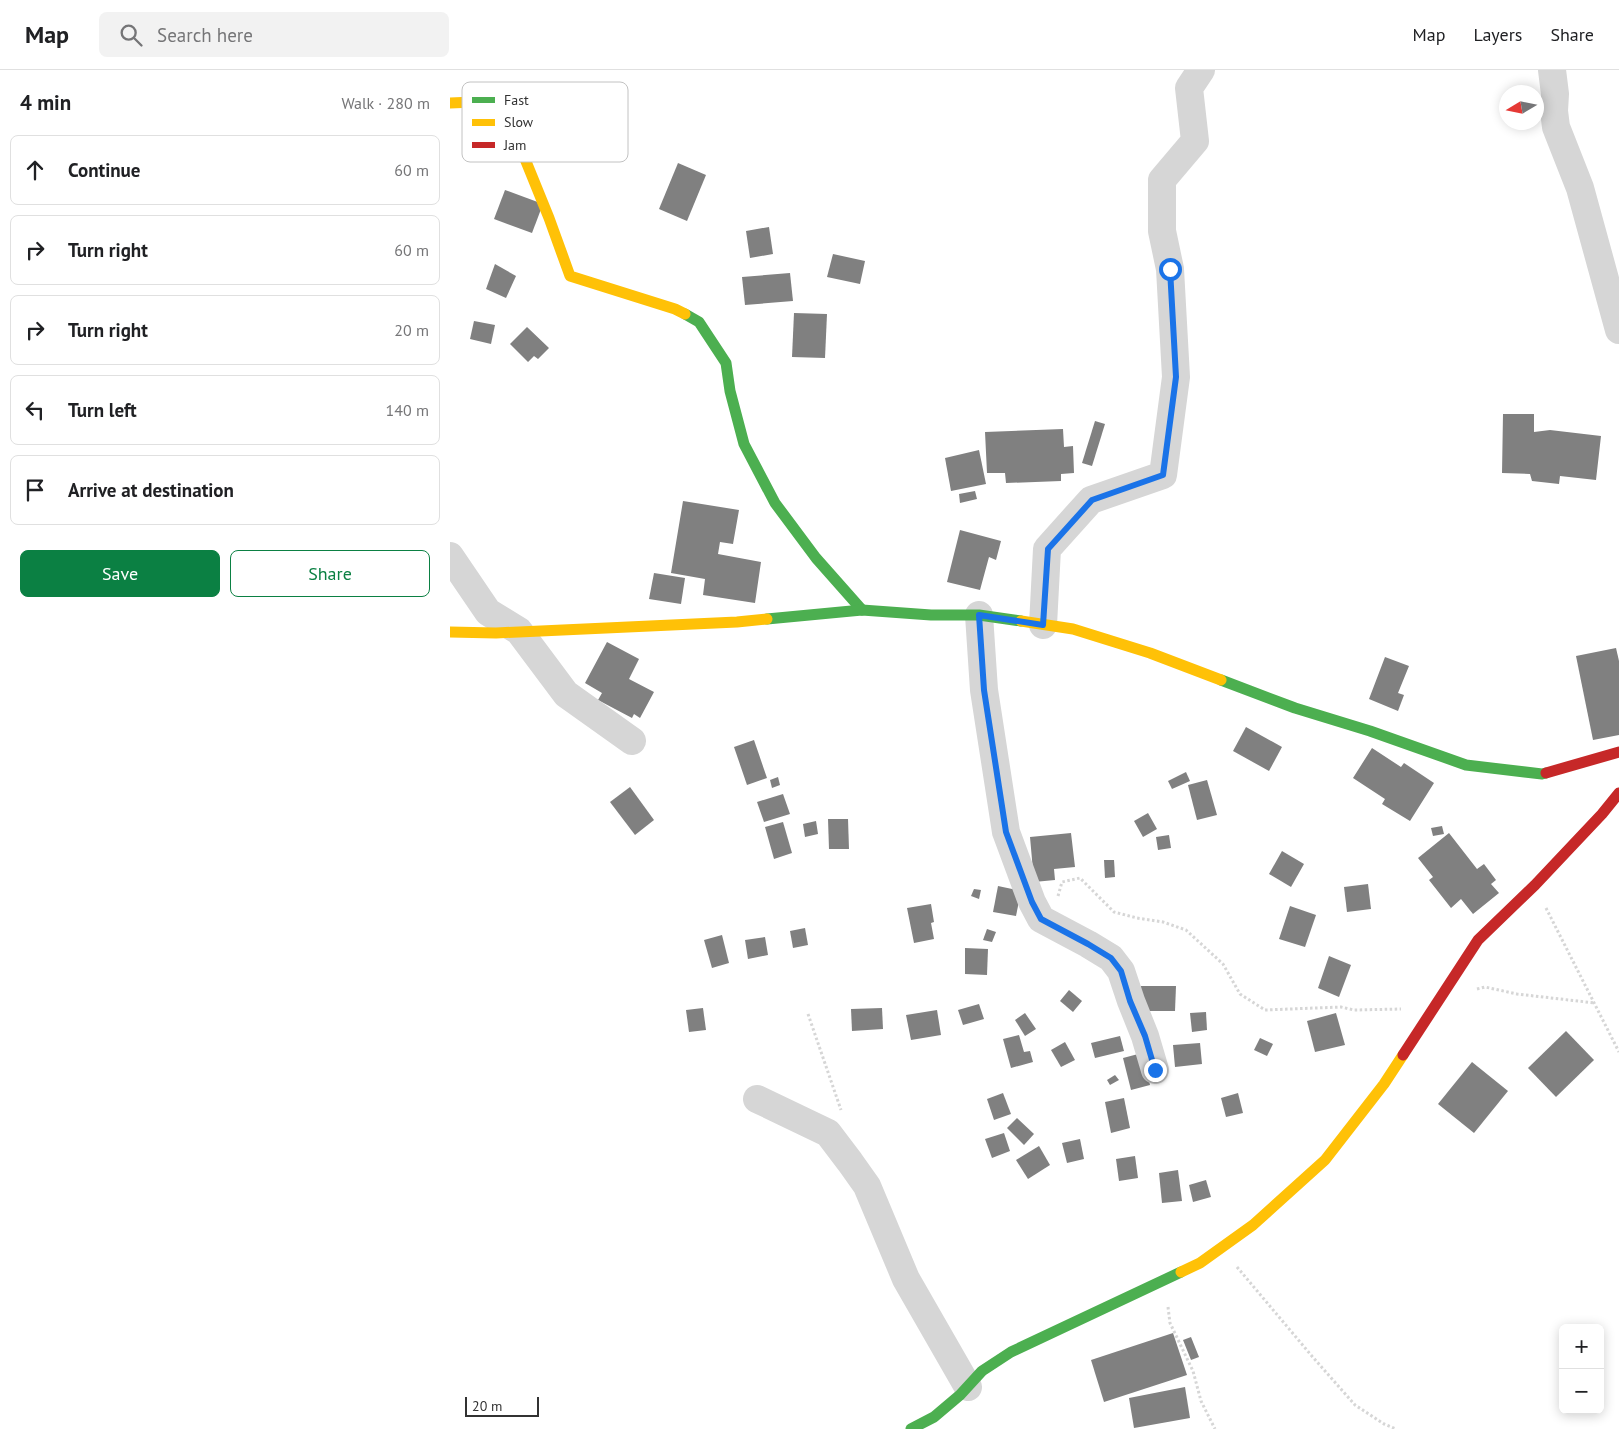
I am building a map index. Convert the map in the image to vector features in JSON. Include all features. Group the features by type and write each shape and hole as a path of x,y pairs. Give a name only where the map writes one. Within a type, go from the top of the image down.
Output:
{"street":[{"path":"1043,625 1048,549 1092,500 1163,475 1176,377 1170,269 1162,231 1162,180 1195,141 1189,88 1201,70"},
{"path":"1552,70 1556,127 1580,188 1619,330"},
{"path":"526,162 570,276 676,308 699,322 726,363 730,391 744,444 775,503 816,558 862,610"},
{"path":"450,556 488,612 519,632 566,694 632,741"},
{"path":"450,632 519,632 738,622 862,610 931,615 979,615 1073,629 1150,653 1295,708 1466,765 1542,774 1619,752"},
{"path":"979,615 984,690 1006,832 1032,902 1041,919 1111,958 1121,971 1130,1001 1145,1036 1155,1070"},
{"path":"911,1429 934,1417 982,1371 1011,1352 1200,1263 1253,1225 1325,1160 1384,1084 1478,940 1535,885 1602,814 1619,793"},
{"path":"757,1099 828,1133 867,1186 906,1279 968,1386"}],"path":[{"path":"1050,924 1062,882 1080,878 1114,912 1162,922 1186,930 1223,964 1240,994 1265,1010 1341,1006 1354,1010 1392,1011 1435,1004"},
{"path":"1535,885 1619,1052"},
{"path":"1476,990 1485,987 1517,994 1595,1003"},
{"path":"808,1014 843,1116"},
{"path":"1221,1248 1310,1355 1355,1405 1384,1424 1396,1429"},
{"path":"1163,1281 1170,1323 1193,1371 1201,1401 1215,1429"}],"building":[{"path":"678,163 706,175 687,221 659,209"},
{"path":"505,190 543,204 532,233 494,219"},
{"path":"769,227 773,254 750,258 746,231"},
{"path":"833,254 865,261 860,284 827,277"},
{"path":"495,264 516,276 506,298 486,289"},
{"path":"790,273 793,301 745,305 742,277"},
{"path":"794,313 827,314 825,358 792,357"},
{"path":"474,321 495,325 491,344 470,339"},
{"path":"527,327 549,348 538,359 534,356 528,362 510,344"},
{"path":"1503,414 1534,414 1534,432 1550,430 1601,436 1596,480 1560,476 1559,484 1532,481 1530,474 1502,473"},
{"path":"1095,421 1105,424 1092,466 1082,463"},
{"path":"1063,429 1064,447 1073,446 1074,473 1061,474 1061,481 1006,483 1005,473 987,473 985,432"},
{"path":"979,450 986,484 951,491 945,458"},
{"path":"975,491 977,499 960,503 959,494"},
{"path":"683,501 739,510 733,544 720,542 718,554 761,562 755,603 703,595 705,579 671,573"},
{"path":"960,530 1001,541 996,560 989,557 980,590 947,582"},
{"path":"654,573 685,578 681,604 649,599"},
{"path":"607,642 639,659 629,679 654,692 640,718 634,714 632,718 598,700 602,693 585,683"},
{"path":"1616,648 1619,661 1619,735 1593,740 1576,656"},
{"path":"1385,657 1409,666 1398,693 1404,695 1398,711 1369,699"},
{"path":"1246,727 1282,747 1269,771 1233,751"},
{"path":"754,740 767,778 747,785 734,747"},
{"path":"1372,748 1401,767 1404,763 1434,783 1410,821 1382,804 1385,799 1353,778"},
{"path":"1186,772 1190,781 1172,789 1168,781"},
{"path":"778,777 780,785 772,788 770,780"},
{"path":"1207,780 1217,815 1197,820 1188,785"},
{"path":"630,787 654,820 635,835 610,802"},
{"path":"783,794 790,814 764,822 757,802"},
{"path":"1148,813 1157,829 1143,837 1134,821"},
{"path":"828,819 848,819 849,849 829,849"},
{"path":"816,821 818,834 805,837 803,824"},
{"path":"783,822 792,853 774,859 765,827"},
{"path":"1442,826 1444,834 1433,836 1431,828"},
{"path":"1071,833 1075,867 1054,869 1055,880 1034,882 1030,837"},
{"path":"1449,833 1477,869 1484,864 1496,880 1491,884 1499,893 1473,914 1461,899 1451,908 1429,880 1433,877 1418,858"},
{"path":"1169,835 1171,848 1158,850 1156,837"},
{"path":"1282,851 1304,864 1291,887 1269,874"},
{"path":"1104,860 1114,860 1115,877 1105,878"},
{"path":"1368,884 1371,909 1347,912 1344,887"},
{"path":"998,886 1021,891 1016,916 993,912"},
{"path":"974,889 981,890 979,899 971,896"},
{"path":"931,904 934,922 931,923 934,939 914,943 907,908"},
{"path":"1290,906 1316,915 1305,947 1279,939"},
{"path":"805,928 808,945 793,948 790,931"},
{"path":"987,929 996,932 992,942 983,940"},
{"path":"722,935 729,963 712,968 704,940"},
{"path":"765,937 768,955 748,959 745,940"},
{"path":"965,948 988,949 987,975 965,974"},
{"path":"1329,956 1351,965 1339,997 1318,988"},
{"path":"1141,986 1176,986 1175,1011 1141,1011"},
{"path":"1069,990 1082,1001 1073,1012 1060,1001"},
{"path":"979,1004 984,1019 963,1025 958,1010"},
{"path":"703,1008 706,1030 689,1032 686,1010"},
{"path":"882,1008 883,1029 852,1031 851,1009"},
{"path":"937,1010 941,1035 911,1040 906,1015"},
{"path":"1206,1012 1207,1030 1192,1032 1190,1013"},
{"path":"1025,1013 1036,1029 1025,1036 1015,1020"},
{"path":"1336,1013 1345,1045 1315,1052 1307,1021"},
{"path":"1566,1031 1594,1060 1556,1097 1528,1068"},
{"path":"1019,1035 1024,1052 1030,1051 1033,1062 1011,1068 1003,1039"},
{"path":"1120,1036 1124,1051 1095,1058 1091,1043"},
{"path":"1260,1038 1273,1044 1267,1056 1254,1050"},
{"path":"1065,1042 1075,1060 1061,1067 1051,1050"},
{"path":"1200,1043 1202,1064 1175,1067 1173,1045"},
{"path":"1142,1053 1150,1085 1131,1090 1123,1058"},
{"path":"1472,1062 1508,1091 1474,1133 1438,1104"},
{"path":"1115,1075 1119,1080 1110,1085 1107,1080"},
{"path":"1003,1093 1011,1114 994,1120 987,1099"},
{"path":"1238,1093 1243,1113 1226,1117 1221,1098"},
{"path":"1124,1098 1130,1128 1111,1133 1105,1102"},
{"path":"1017,1118 1034,1134 1024,1145 1007,1128"},
{"path":"1004,1133 1010,1151 992,1158 985,1139"},
{"path":"1080,1139 1084,1159 1067,1163 1062,1143"},
{"path":"1039,1146 1050,1165 1028,1179 1016,1160"},
{"path":"1135,1156 1138,1178 1119,1181 1116,1159"},
{"path":"1178,1170 1182,1201 1162,1203 1159,1173"},
{"path":"1206,1180 1211,1197 1193,1202 1189,1185"},
{"path":"1173,1333 1187,1375 1104,1402 1091,1360"},
{"path":"1191,1337 1199,1357 1191,1360 1183,1340"},
{"path":"1185,1387 1190,1418 1134,1428 1129,1398"}],"traffic: fast":[{"path":"685,314 699,322 726,363 730,391 744,444 775,503 816,558 862,610"},
{"path":"767,619 862,610 931,615 979,615 1021,621"},
{"path":"1221,680 1295,708 1370,731 1466,765 1546,773"},
{"path":"911,1429 934,1417 960,1395 982,1371 1011,1352 1181,1272"}],"traffic: slow":[{"path":"450,103 462,102"},
{"path":"526,162 570,276 675,309 685,314"},
{"path":"450,632 496,633 767,619"},
{"path":"1021,621 1073,629 1150,653 1221,680"},
{"path":"1181,1272 1200,1263 1253,1225 1325,1160 1384,1084 1403,1055"}],"traffic: jam":[{"path":"1546,773 1619,752"},
{"path":"1403,1055 1478,940 1535,885 1602,814 1619,793"}],"route":[{"path":"1155,1070 1145,1036 1130,1001 1121,971 1111,958 1041,919 1032,902 1006,832 984,690 979,615 1043,625 1048,549 1092,500 1163,475 1176,377 1170,269"}]}
